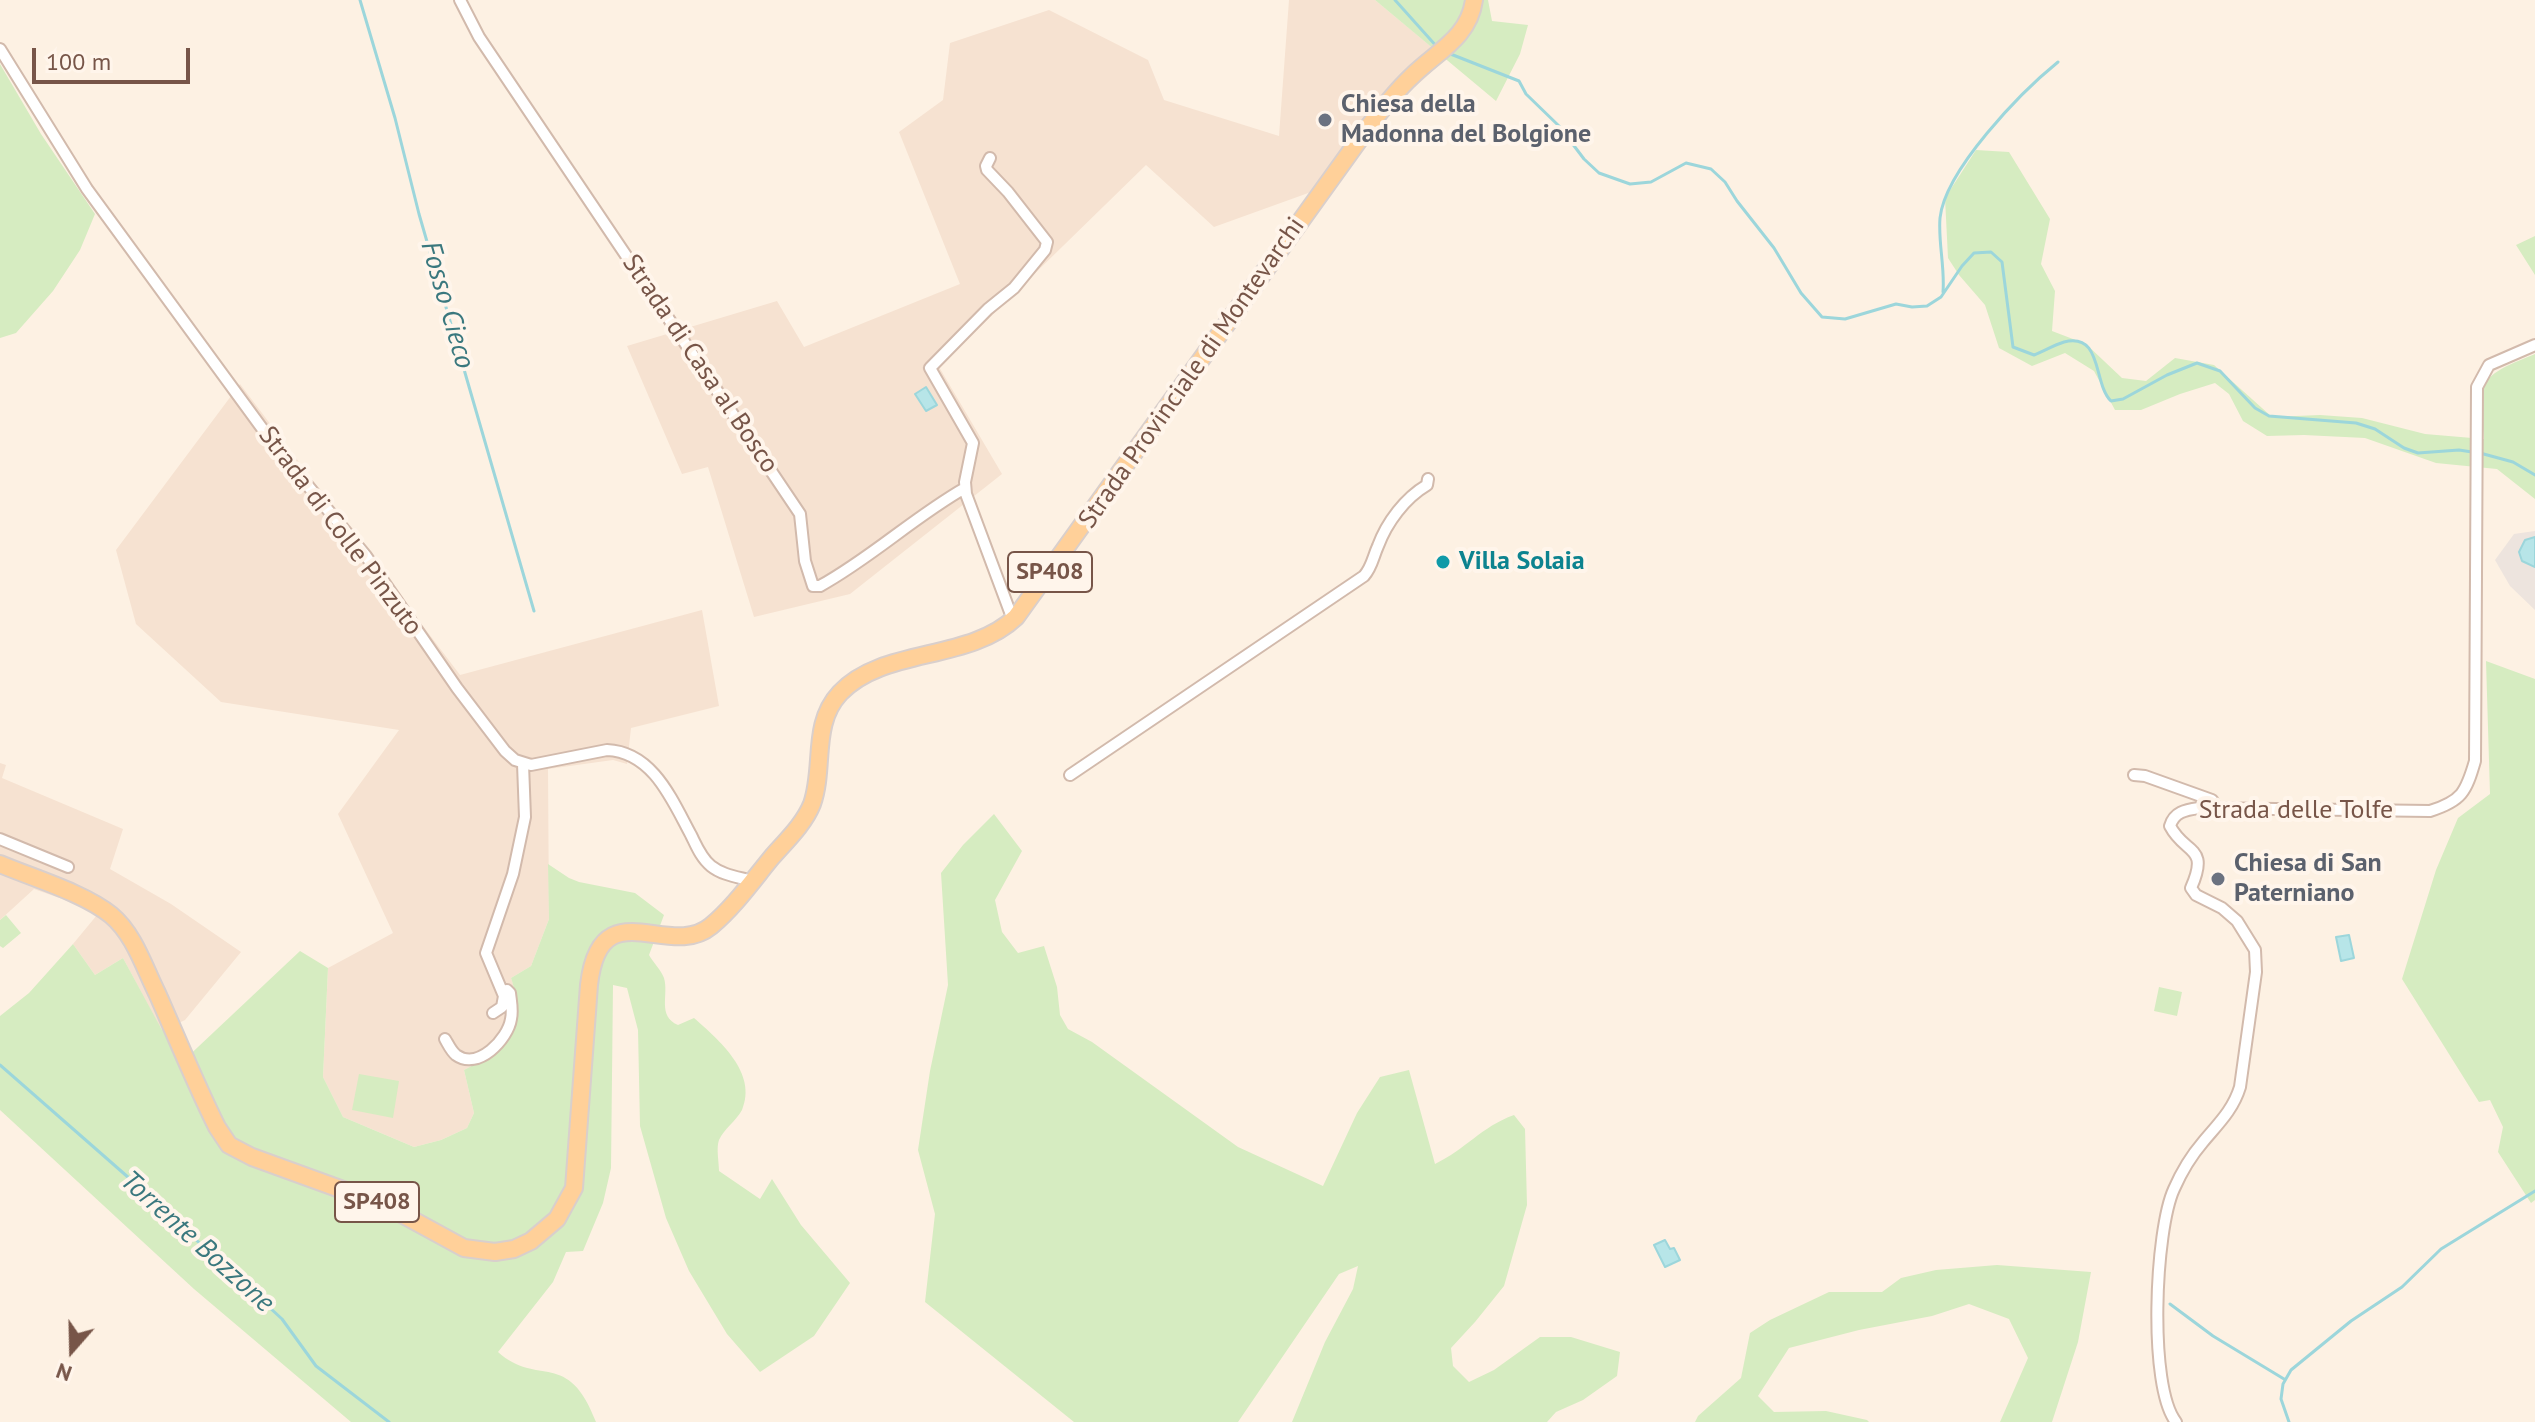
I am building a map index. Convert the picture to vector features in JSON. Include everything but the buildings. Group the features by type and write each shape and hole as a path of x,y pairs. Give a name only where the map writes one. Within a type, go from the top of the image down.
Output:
{"main road":[{"name":"Strada Provinciale di Montevarchi","path":"0,864 90,902 122,926 133,942 217,1127 229,1145 252,1157 392,1209 459,1246 488,1252 514,1249 536,1238 557,1219 572,1194 577,1169 590,979 599,951 612,937 629,931 680,937 703,931 716,921 798,826 810,807 824,720 841,692 867,674 983,639 1013,620 1334,173 1409,78 1456,39 1468,21 1474,0"}],"street":[{"name":"Strada di Casa al Bosco","path":"460,0 479,37 800,514 805,561 813,586 820,586 858,564 965,488"},
{"name":"Strada di Colle Pinzuto","path":"0,49 87,189 120,235 275,446 366,556 457,688 505,751 523,764"},
{"path":"990,158 987,170 1047,242 1045,250 1014,288 988,309 930,368 973,443 965,488 1013,620"},
{"name":"Strada delle Tolfe","path":"2176,1422 2166,1404 2158,1365 2161,1232 2173,1190 2184,1169 2235,1103 2240,1087 2256,972 2255,950 2237,921 2222,908 2196,895 2191,888 2198,863 2196,852 2173,833 2170,826 2172,818 2182,811 2217,809 2430,811 2462,796 2475,761 2477,387 2489,365 2535,345"},
{"path":"1070,775 1364,576 1371,568 1379,543 1397,511 1427,485 1428,479"},
{"path":"493,1013 504,1002 486,953 513,874 525,817 523,764 607,750 631,756 655,775 668,792 707,861 718,871 752,881"},
{"path":"2134,775 2145,776 2212,800 2217,809"},
{"path":"0,839 68,867"},
{"path":"445,1039 454,1054 471,1059 487,1053 500,1043 509,1028 512,1004 510,993 494,973"}],"shaded area":[{"path":"1289,0 1375,0 1446,59 1394,106 1336,183 1214,227 1146,165 939,367 1002,474 850,594 754,617 708,467 682,474 627,346 777,301 804,347 960,284 899,132 943,100 950,43 1049,10 1148,60 1164,100 1279,136"},
{"path":"240,384 460,675 702,610 719,706 631,728 627,764 613,760 548,769 549,919 531,966 511,978 519,1012 511,1035 492,1056 464,1070 474,1113 467,1128 441,1140 414,1147 343,1117 323,1077 328,968 393,933 338,814 399,730 221,702 136,624 116,550"},
{"path":"2535,531 2535,610 2510,586 2495,560 2514,534"},
{"path":"0,763 6,765 2,778 123,829 110,869 171,904 241,952 185,1020 162,1031 123,958 95,975 73,944 97,915 79,905 34,889 0,920"}],"green space":[{"path":"1375,0 1488,0 1492,21 1528,25 1520,54 1496,101"},
{"path":"0,64 41,134 95,214 80,250 53,291 16,333 0,338"},
{"path":"1976,150 2009,152 2050,219 2041,264 2055,291 2052,331 2086,344 2122,378 2146,381 2175,358 2214,365 2272,417 2320,415 2362,418 2425,434 2484,439 2480,400 2483,387 2502,368 2535,354 2535,499 2497,469 2436,463 2365,438 2267,436 2243,421 2229,394 2215,383 2141,410 2115,410 2094,371 2065,353 2032,366 1999,348 1985,305 1948,258 1945,198"},
{"path":"2535,236 2535,275 2516,245"},
{"path":"2486,661 2535,679 2535,1200 2531,1203 2498,1152 2503,1127 2490,1100 2479,1102 2402,979 2436,870 2458,818 2490,794"},
{"path":"994,814 1022,851 995,900 1002,932 1018,953 1044,946 1057,987 1060,1015 1068,1029 1092,1042 1238,1147 1323,1186 1357,1113 1380,1077 1409,1070 1435,1164 1514,1115 1525,1129 1527,1205 1504,1286 1451,1348 1453,1366 1469,1382 1494,1370 1540,1337 1571,1337 1620,1352 1617,1376 1583,1400 1556,1412 1547,1422 1292,1422 1325,1342 1353,1289 1358,1266 1339,1274 1238,1422 1074,1422 925,1302 935,1214 918,1150 948,985 941,873"},
{"path":"548,864 579,882 635,893 664,915 649,955 664,978 668,1016 678,1025 694,1018 733,1058 745,1083 746,1096 742,1110 719,1140 719,1171 760,1199 772,1179 801,1225 850,1283 814,1336 760,1372 727,1334 689,1271 666,1218 640,1126 638,1030 627,988 613,985 611,1168 603,1203 583,1251 566,1252 553,1282 498,1352 526,1368 563,1377 585,1399 596,1422 351,1422 194,1289 0,1110 0,1016 29,993 73,944 95,975 123,958 162,1030 165,1029 181,1063 300,951 328,968 323,1077 343,1117 414,1147 441,1140 467,1128 474,1113 464,1070 503,1045 515,1024 516,996 511,978 531,966 549,919"},
{"path":"6,915 21,933 3,948 0,946 0,920"},
{"path":"2159,987 2182,992 2177,1016 2154,1011"},
{"path":"359,1074 399,1081 393,1118 352,1110"},
{"path":"1997,1265 2091,1272 2078,1342 2052,1422 2000,1422 2028,1358 2009,1319 1969,1304 1932,1316 1789,1348 1758,1396 1774,1412 1826,1411 1869,1422 1695,1422 1741,1378 1750,1333 1770,1320 1829,1292 1882,1292 1901,1278 1936,1270"}],"water":[{"path":"926,387 937,405 926,411 915,394"},
{"path":"2535,537 2535,567 2522,561 2519,552 2525,540"},
{"path":"2349,935 2354,958 2341,961 2336,937"},
{"path":"1665,1240 1680,1260 1665,1267 1654,1245"}],"waterway":[{"name":"Fosso Cieco","path":"360,0 534,611"},
{"path":"1395,0 1438,48"},
{"path":"1448,53 1519,81 1526,94 1559,126 1599,173 1630,184 1651,182 1686,163 1711,169 1725,182 1774,248 1801,293 1822,317 1845,319 1896,304 1927,306 1941,297 1974,253 1991,252 2002,262 2013,347 2034,355 2064,342 2076,341 2085,345 2091,352 2105,393 2111,401 2123,399 2197,363 2220,371 2255,408 2269,416 2356,423 2375,429 2404,448 2418,453 2472,452"},
{"path":"1943,292 1940,218 1955,178 1987,133 2058,62"},
{"path":"2480,453 2513,462 2535,475"},
{"name":"Torrente Bozzone","path":"0,1065 282,1319 316,1366 389,1422"},
{"path":"2289,1422 2281,1399 2283,1384 2291,1370 2351,1321 2402,1287 2441,1249 2535,1191"},
{"path":"2170,1304 2213,1336 2284,1379"}],"place":[{"name":"Chiesa della Madonna del Bolgione","path":"1325,120"},
{"name":"Villa Solaia","path":"1443,562"},
{"name":"Chiesa di San Paterniano","path":"2218,879"}]}
